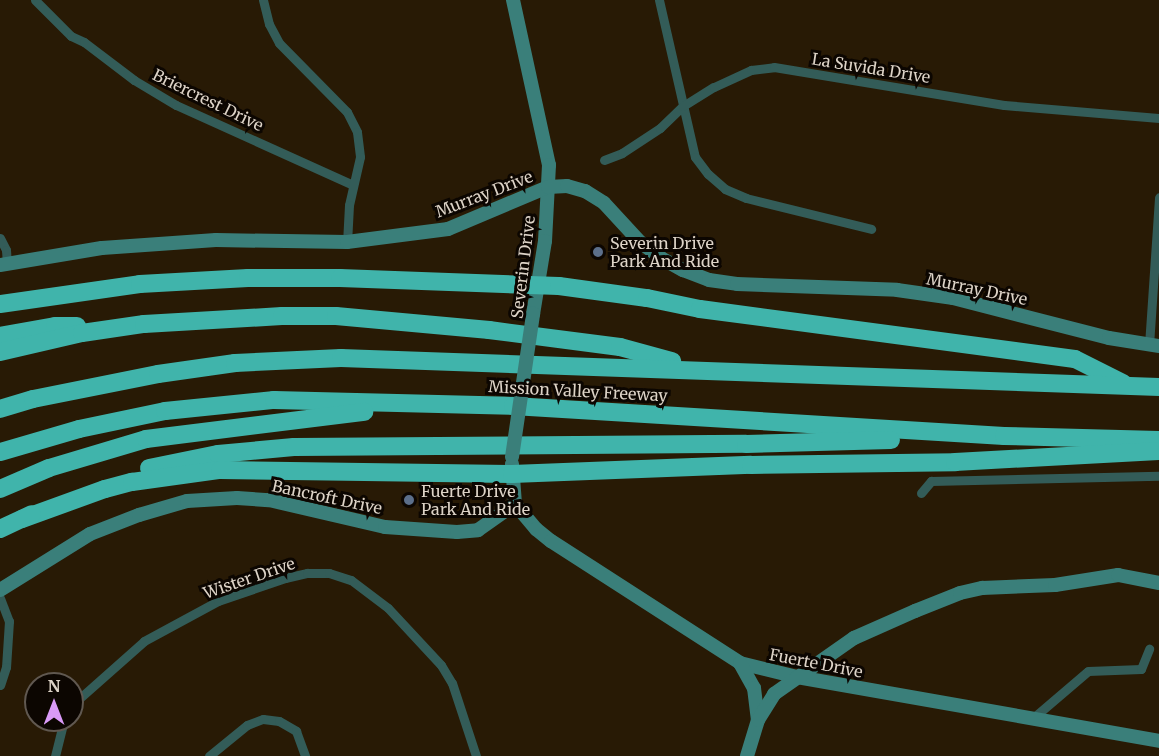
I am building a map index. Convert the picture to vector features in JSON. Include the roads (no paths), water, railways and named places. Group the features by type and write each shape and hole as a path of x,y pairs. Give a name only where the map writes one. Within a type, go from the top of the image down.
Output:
{"highway":[{"path":"0,304 140,284 248,278 340,278 539,284 1075,359 1130,386"},
{"path":"0,336 56,326 144,324 282,316 395,320 620,347 703,370"},
{"path":"0,352 82,333 144,324"},
{"name":"Mission Valley Freeway","path":"0,410 33,399 158,374 235,363 341,358 1159,387"},
{"name":"Mission Valley Freeway","path":"0,452 79,429 176,410 274,400 513,406 1004,436 1159,441"},
{"path":"0,489 49,468 146,439 265,422 438,404"},
{"path":"0,530 74,492 134,472 218,454 263,449 630,443 746,444 1004,436"},
{"path":"22,519 105,489 185,473 267,469 342,472 513,465 955,462 1159,451"}],"main road":[{"name":"Severin Drive","path":"513,0 549,165 539,284 513,465 515,504"},
{"name":"Murray Drive","path":"4,264 102,248 216,240 347,242 448,229 548,187 567,186 585,191 604,203 640,242 661,258 682,270 709,280 736,284 897,290 953,298 1109,338 1154,345"},
{"name":"Bancroft Drive","path":"0,590 90,534 140,515 187,501 237,498 269,500 385,527 436,532 478,530 515,504"},
{"name":"Fuerte Drive","path":"515,504 536,529 551,541 740,663 797,677 1159,741"},
{"path":"747,756 758,720 774,694 854,638 960,593 999,587 1055,585 1118,575 1159,583"},
{"path":"740,663 754,688 758,720"}],"street":[{"name":"Briercrest Drive","path":"35,0 71,36 84,42 134,80 176,105 353,185"},
{"path":"263,0 269,24 279,43 351,118 360,149 353,185 347,242"},
{"path":"659,0 695,157 708,174 725,189 746,198 871,229"},
{"name":"La Suvida Drive","path":"604,160 622,153 660,128 683,106 751,70 774,68 1004,105 1159,118"},
{"path":"1154,345 1159,197"},
{"path":"0,238 6,250 4,264"},
{"path":"921,493 931,481 1159,477"},
{"name":"Wister Drive","path":"84,694 144,641 218,601 285,578 307,573 329,573 351,580 388,608 441,664 452,683 475,756"},
{"path":"0,598 9,621 6,667 0,685"},
{"path":"1033,718 1088,671 1141,669 1149,649"},
{"path":"209,756 247,725 263,720 279,721 297,730 305,756"},
{"path":"55,756 61,732"}],"place":[{"name":"Severin Drive Park And Ride","path":"598,252"},
{"name":"Fuerte Drive Park And Ride","path":"409,500"}]}
